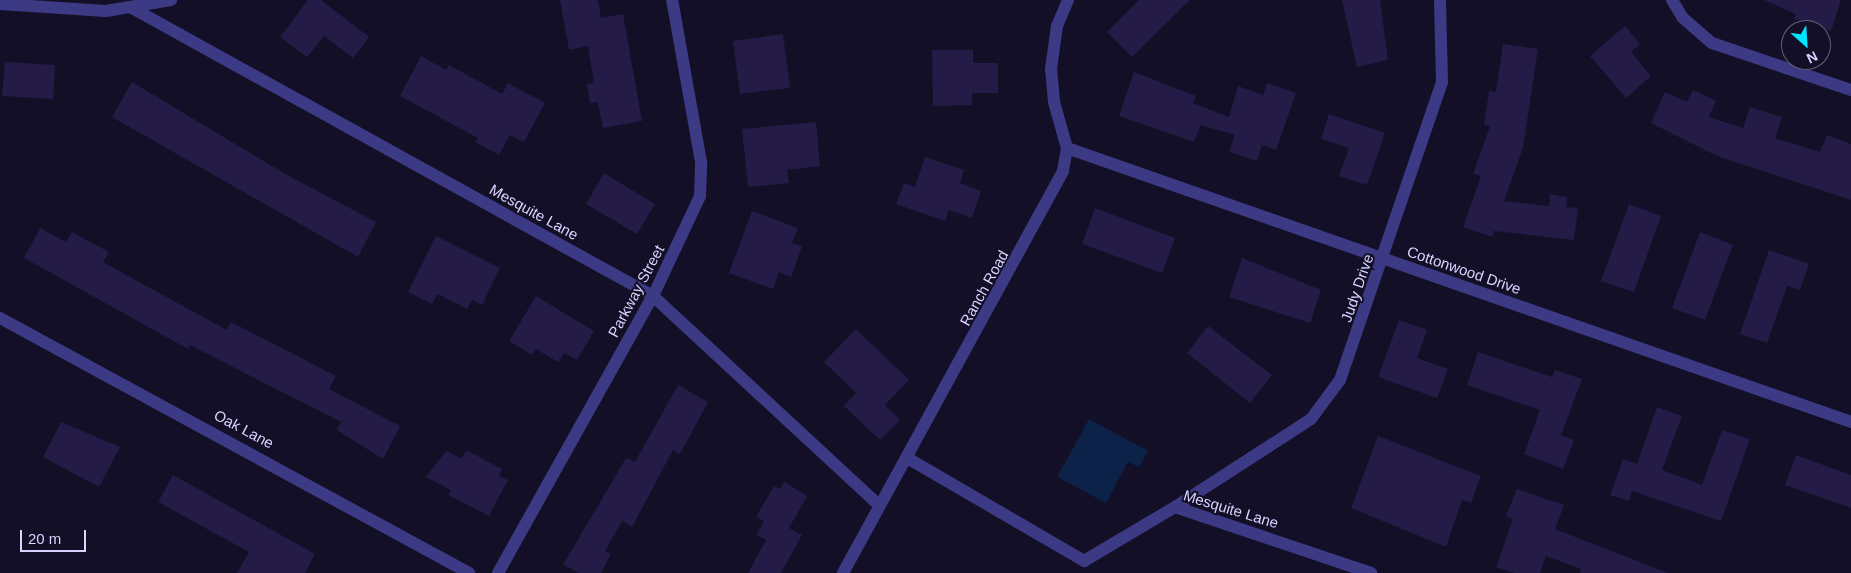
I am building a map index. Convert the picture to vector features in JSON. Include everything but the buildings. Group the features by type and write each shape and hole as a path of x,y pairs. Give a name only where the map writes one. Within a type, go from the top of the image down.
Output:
{"street":[{"path":"0,4 62,10 132,8 171,0"},
{"name":"Parkway Street","path":"498,573 653,296 700,196 701,162 672,0"},
{"path":"1067,148 1054,102 1050,69 1056,26 1068,0"},
{"name":"Judy Drive","path":"1175,507 1311,419 1328,401 1353,351 1442,82 1440,0"},
{"path":"1672,0 1683,18 1712,43 1851,90"},
{"name":"Mesquite Lane","path":"132,8 653,296 878,504"},
{"name":"Cottonwood Drive","path":"1067,148 1851,422"},
{"name":"Ranch Road","path":"843,573 878,504 909,459 1051,199 1067,148"},
{"name":"Oak Lane","path":"0,318 470,573"},
{"name":"Mesquite Lane","path":"909,459 1084,560 1175,507 1371,573"}],"water":[{"path":"1089,419 1148,451 1139,467 1128,462 1106,503 1057,477"}]}
